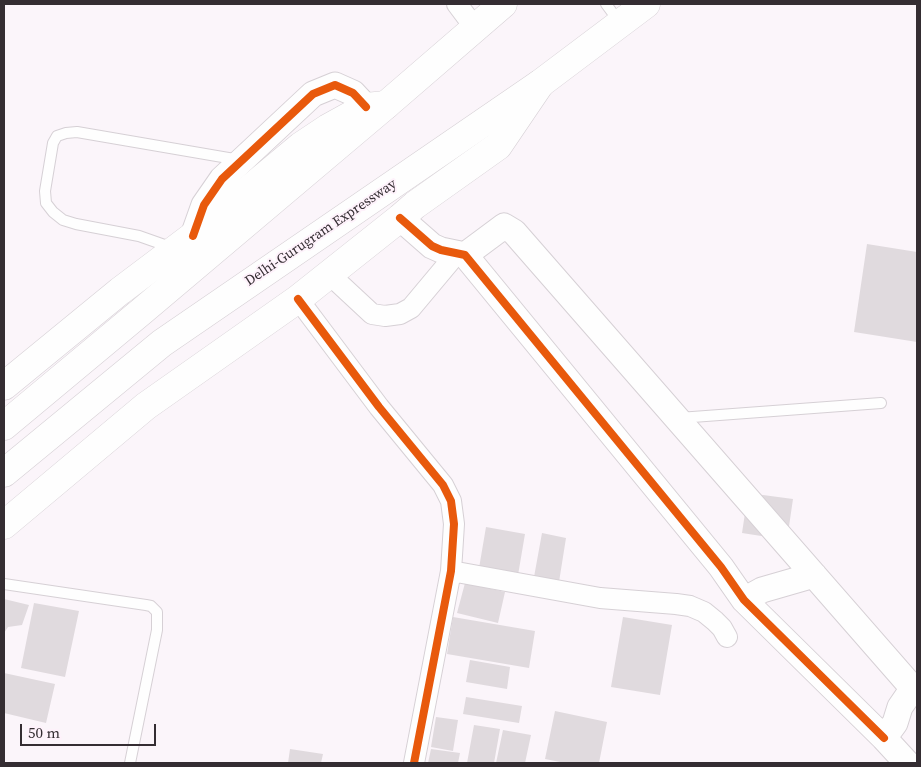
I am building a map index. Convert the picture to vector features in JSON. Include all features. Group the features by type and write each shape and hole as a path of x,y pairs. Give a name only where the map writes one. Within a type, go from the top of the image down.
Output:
{"main road":[{"path":"4,426 142,312 376,106 503,4"},
{"name":"Delhi-Gurugram Expressway","path":"4,473 162,343 541,83 613,14 647,4"},
{"path":"4,525 146,406 298,299 415,205 498,146 541,83"},
{"path":"4,386 302,146 328,128 376,106"}],"street":[{"path":"457,4 475,28"},
{"path":"185,242 204,205 222,179 313,94 334,84 376,106"},
{"path":"400,218 431,245 441,250 461,254 721,567 744,600 907,763"},
{"path":"329,274 372,314 385,316 400,314 411,308 461,254 504,226 514,232 915,690 900,707 895,723 884,738"},
{"path":"298,299 379,407 443,485 451,502 454,524 451,571 414,763"},
{"path":"451,571 600,598 690,606 704,612 715,621 727,637"},
{"path":"744,600 762,590 814,575"}],"lane":[{"path":"185,242 139,236 76,224 63,220 53,212 46,203 45,191 53,143 57,136 77,132 241,160"},
{"path":"678,418 881,404"},
{"path":"4,584 146,605 151,606 157,612 157,630 130,763"}],"building":[{"path":"867,244 917,252 917,342 854,332"},
{"path":"748,493 793,499 787,540 742,533"},
{"path":"486,527 525,534 517,581 478,574"},
{"path":"542,533 566,538 559,582 534,577"},
{"path":"465,583 505,592 498,623 457,613"},
{"path":"4,599 29,605 22,625 8,627 4,633"},
{"path":"34,603 79,611 65,677 21,668"},
{"path":"453,617 535,631 529,668 447,654"},
{"path":"623,617 672,625 660,695 611,687"},
{"path":"470,660 510,667 507,689 466,682"},
{"path":"4,673 55,684 46,723 4,713"},
{"path":"466,697 522,706 519,723 463,714"},
{"path":"555,711 607,722 599,763 565,763 545,759"},
{"path":"436,717 458,720 453,751 431,747"},
{"path":"474,725 500,729 494,763 467,763"},
{"path":"503,730 531,735 525,763 496,763"},
{"path":"290,749 323,754 321,763 288,763"},
{"path":"431,749 460,753 458,763 428,763"}],"cycle path":[{"path":"193,236 204,205 222,179 313,94 335,85 353,93 366,107"},
{"path":"400,218 432,246 465,255 721,567 744,600 884,738"},
{"path":"298,299 379,407 443,485 451,501 454,524 451,571 414,763"}]}
